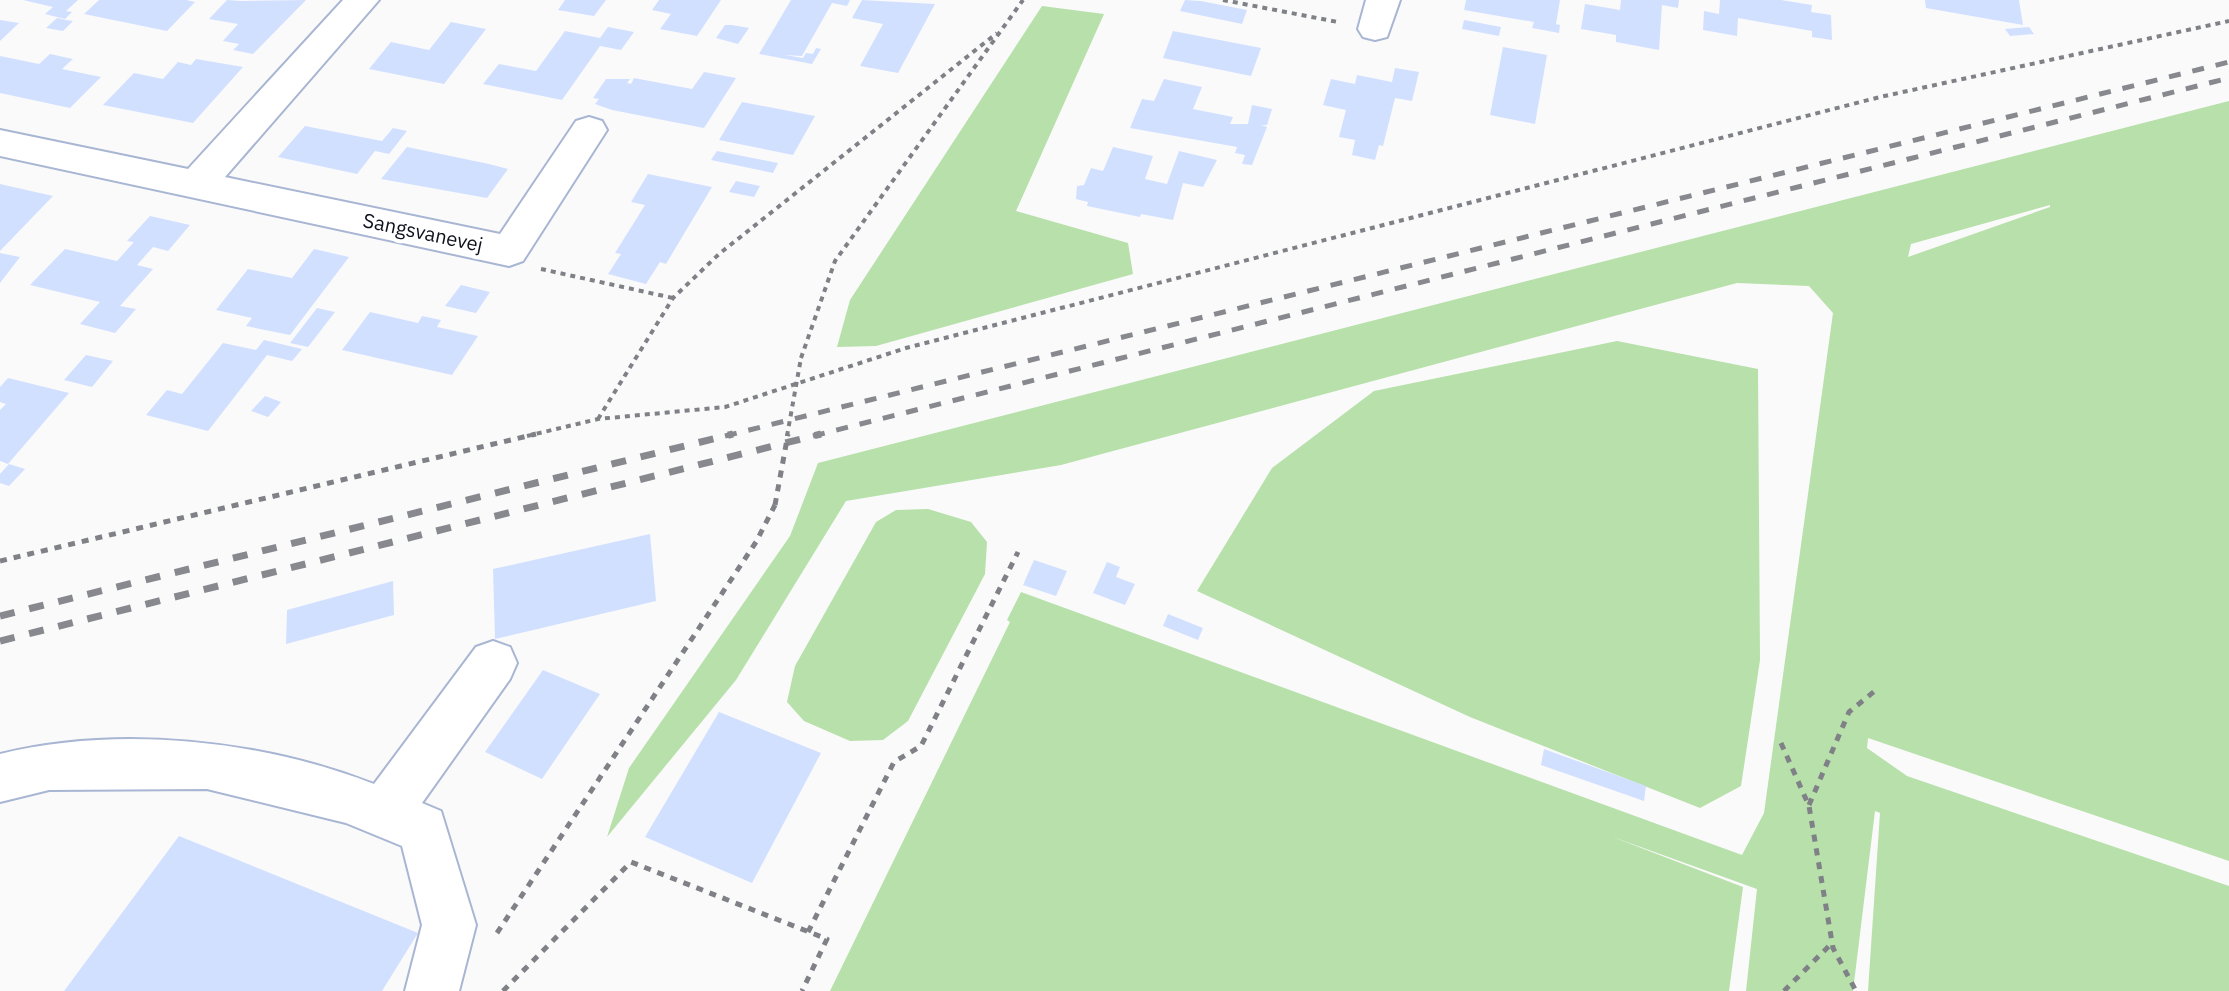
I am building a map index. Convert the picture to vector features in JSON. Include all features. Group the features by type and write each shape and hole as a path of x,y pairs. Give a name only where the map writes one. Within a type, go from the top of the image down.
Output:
{"street":[{"path":"196,185 362,0"},
{"name":"Sangsvanevej","path":"0,143 509,251 589,130"},
{"path":"384,813 493,663"},
{"path":"0,778 49,766 207,765 346,798 423,829 449,925 432,991"}],"path":[{"path":"494,938 756,542 775,505 801,358 835,261 1023,0"},
{"path":"1223,0 1379,14"},
{"path":"0,561 598,419 725,407 906,348 1880,97 2229,21"},
{"path":"598,419 673,298 719,254 997,33"},
{"path":"509,251 536,268 673,298"},
{"path":"808,932 894,762 921,746 1018,552"},
{"path":"1809,805 1849,712 1876,690"},
{"path":"1781,743 1809,805 1820,902 1832,943 1842,973 1856,991"},
{"path":"503,991 631,862 827,939 802,991"},
{"path":"1784,991 1832,943"}],"green space":[{"path":"1042,6 1104,14 1016,211 1128,243 1133,274 876,346 837,347 850,300"},
{"path":"2229,101 2229,861 1868,738 1867,748 1907,776 2229,886 2229,991 1868,991 1880,813 1875,811 1853,991 1746,991 1757,889 1610,836 1743,887 1729,991 830,991 1010,622 1007,620 1021,592 1742,855 1764,813 1833,313 1809,286 1737,283 1061,465 846,501 736,680 607,837 629,768 790,536 818,463","holes":["2050,207 1908,257 1911,244"]},
{"path":"1617,341 1758,369 1760,660 1741,786 1700,808 1470,717 1197,591 1272,468 1374,391"},
{"path":"928,509 971,522 987,542 985,574 908,721 883,740 850,741 804,721 787,702 795,666 876,522 896,510"}],"building":[{"path":"23,0 78,0 66,11 72,12 65,19 45,14 53,7"},
{"path":"99,0 195,2 167,31 84,14"},
{"path":"227,0 306,0 253,54 233,50 239,44 223,41 238,24 209,19"},
{"path":"565,0 606,0 594,16 558,10"},
{"path":"659,0 721,0 697,36 660,29 671,14 652,10"},
{"path":"791,0 850,0 847,6 832,3 802,56 785,55 803,58 806,53 813,54 816,48 821,49 812,64 759,54"},
{"path":"862,0 935,4 898,73 860,66 883,24 852,18"},
{"path":"1185,0 1247,10 1242,24 1180,11"},
{"path":"1466,0 1560,0 1556,24 1560,25 1559,33 1532,28 1534,22 1464,10"},
{"path":"1621,0 1679,0 1678,8 1662,5 1659,50 1616,42 1616,35 1581,29 1585,4 1620,10"},
{"path":"1720,0 1781,0 1812,5 1811,12 1831,15 1832,40 1812,37 1812,31 1738,18 1737,36 1703,30 1704,11 1719,14"},
{"path":"1925,0 2019,0 2023,25 1926,8"},
{"path":"57,18 73,21 63,31 46,28"},
{"path":"0,20 19,23 0,41"},
{"path":"1464,20 1501,27 1499,36 1462,29"},
{"path":"451,22 486,29 444,84 369,69 391,42 429,50"},
{"path":"725,25 749,28 738,44 716,38"},
{"path":"608,27 634,32 621,50 600,46 562,100 483,84 499,64 536,71 565,31 600,38"},
{"path":"2029,27 2034,34 2010,36 2005,29"},
{"path":"1173,31 1261,48 1251,76 1163,58"},
{"path":"1503,47 1547,55 1535,124 1490,115"},
{"path":"50,54 73,59 62,69 101,77 70,108 0,93 0,56 39,64"},
{"path":"196,59 243,67 193,123 103,105 134,73 163,79 178,62 191,65"},
{"path":"1395,68 1419,72 1412,101 1395,98 1383,146 1379,145 1375,160 1352,155 1355,140 1339,137 1346,110 1323,105 1331,79 1355,84 1357,75 1392,82"},
{"path":"704,72 736,78 704,128 612,110 595,104 599,99 593,98 606,79 630,79 627,83 631,84 634,78 692,89"},
{"path":"1164,79 1202,87 1193,109 1233,117 1230,124 1248,124 1252,105 1272,109 1267,125 1261,125 1267,127 1252,165 1242,164 1245,155 1235,153 1237,147 1130,128 1142,99 1154,101"},
{"path":"742,102 815,116 793,155 719,140"},
{"path":"305,126 382,141 393,128 407,131 389,154 375,151 357,174 278,157"},
{"path":"407,147 508,169 487,198 381,179"},
{"path":"1113,147 1153,156 1145,179 1167,184 1179,151 1217,160 1203,187 1183,183 1173,220 1141,214 1140,217 1087,206 1088,202 1076,199 1077,186 1084,185 1091,168 1103,171"},
{"path":"717,151 778,163 773,173 711,160"},
{"path":"648,174 712,187 666,264 660,262 646,284 608,274 621,254 615,253 645,205 631,202"},
{"path":"736,181 760,186 754,197 729,192"},
{"path":"0,184 53,196 0,251"},
{"path":"150,216 190,225 168,251 153,247 137,265 153,269 120,306 136,309 115,333 80,324 100,302 30,285 65,249 117,261 134,242 127,241"},
{"path":"314,249 349,257 290,335 246,326 252,318 216,310 248,269 292,278"},
{"path":"0,253 20,257 0,283"},
{"path":"461,285 490,292 476,313 445,306"},
{"path":"317,308 335,312 308,347 290,343"},
{"path":"370,312 418,323 422,316 441,320 437,327 478,336 452,375 342,350"},
{"path":"264,340 302,349 292,361 267,355 208,431 146,415 167,390 182,394 223,343 256,350"},
{"path":"86,355 113,361 92,387 64,380"},
{"path":"8,378 69,393 8,464 0,461 0,410 6,404 0,402 0,387"},
{"path":"265,396 281,402 268,417 251,411"},
{"path":"9,464 25,469 9,486 0,483 0,474"},
{"path":"650,534 656,601 495,639 493,569"},
{"path":"1034,560 1067,571 1056,596 1023,585"},
{"path":"1107,562 1120,567 1116,577 1135,584 1125,605 1093,593"},
{"path":"393,581 394,615 286,644 287,610"},
{"path":"1168,614 1203,628 1198,640 1163,626"},
{"path":"543,670 600,694 542,779 485,752"},
{"path":"719,712 821,753 752,883 645,837"},
{"path":"1544,749 1646,786 1644,801 1541,765"},
{"path":"179,836 418,933 382,991 64,991"}],"railway":[{"path":"725,436 2229,62"},
{"path":"813,436 2229,78"},
{"path":"0,616 733,434"},
{"path":"0,641 821,434"}]}
